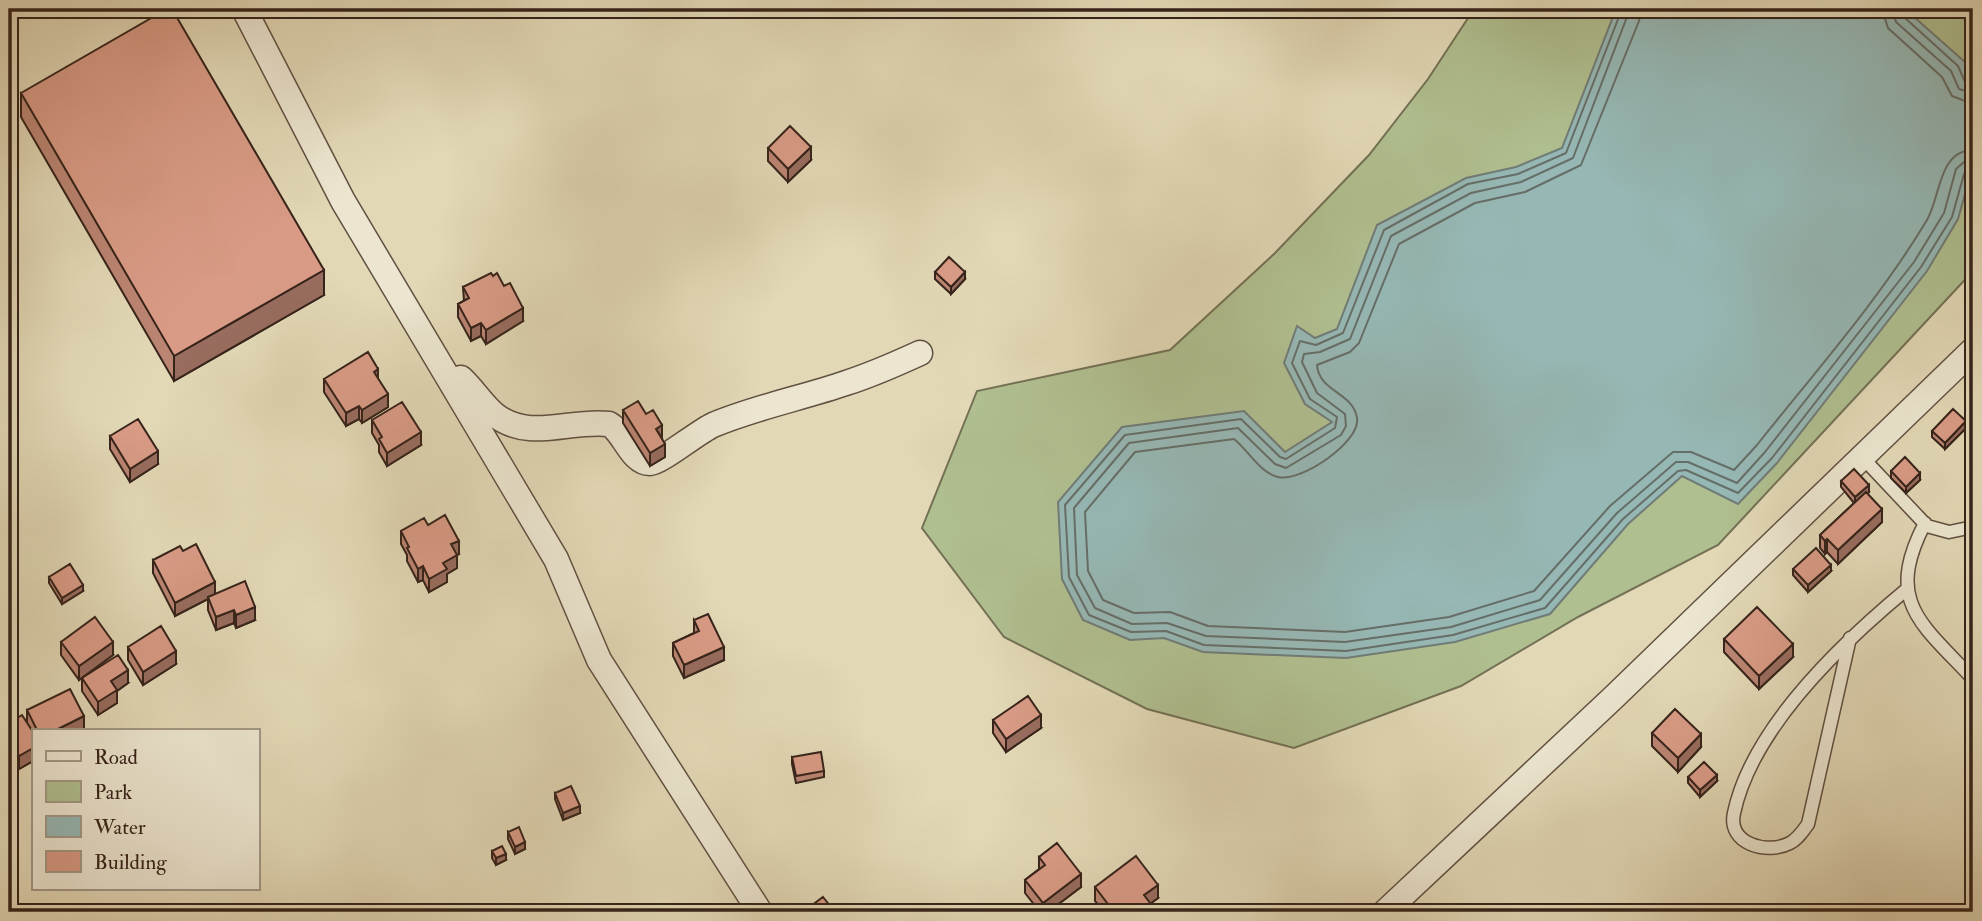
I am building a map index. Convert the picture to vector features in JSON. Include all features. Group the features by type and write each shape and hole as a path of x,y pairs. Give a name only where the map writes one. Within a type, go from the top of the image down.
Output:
{"street":[{"path":"244,9 343,201 556,559 599,660 760,912"},
{"path":"1385,912 1614,697 1973,350"},
{"path":"438,360 467,384 492,412 508,422 530,429 609,424 617,429 637,457 649,463 661,460 681,443 714,425 847,383 920,354"}],"lane":[{"path":"1862,457 1925,523 1935,529 1949,532 1973,527"},
{"path":"1925,523 1908,561 1907,589 1918,618 1973,679"},
{"path":"1850,638 1808,824 1796,840 1787,845 1769,848 1753,845 1740,838 1732,822 1747,778 1768,737 1817,672 1850,638 1907,589"}],"green space":[{"path":"1474,9 1973,9 1973,271 1718,545 1578,617 1461,686 1294,748 1147,709 1004,637 922,528 977,391 1170,350 1275,253 1369,155 1428,79"}],"water":[{"path":"1616,9 1905,9 1965,62 1973,86 1973,165 1958,219 1927,271 1777,463 1738,504 1682,476 1628,524 1550,614 1455,642 1346,658 1203,652 1164,638 1130,640 1083,620 1062,579 1058,502 1122,427 1244,411 1285,452 1332,422 1305,404 1284,363 1297,326 1315,338 1337,329 1377,225 1466,178 1516,167 1562,148"}],"building":[{"path":"167,9 172,9 324,270 174,356 21,93"},
{"path":"790,126 811,147 788,169 768,148"},
{"path":"949,257 965,272 951,287 935,272"},
{"path":"491,273 493,276 497,273 504,286 510,283 523,308 486,330 481,323 471,328 458,304 469,298 463,287"},
{"path":"368,352 378,369 374,372 388,394 362,410 359,406 346,413 324,379"},
{"path":"638,401 646,414 653,410 662,425 656,429 665,444 650,453 623,410"},
{"path":"402,402 421,432 387,453 372,420"},
{"path":"1953,409 1966,421 1945,443 1932,431"},
{"path":"138,419 158,451 130,469 110,436"},
{"path":"1905,457 1920,473 1906,487 1891,471"},
{"path":"1854,469 1869,485 1855,497 1841,481"},
{"path":"1866,492 1882,509 1838,550 1820,535"},
{"path":"445,515 459,541 451,544 457,555 443,563 447,569 429,579 423,566 418,569 401,531 424,518 428,525"},
{"path":"196,544 215,582 175,603 153,560 180,546 183,551"},
{"path":"1816,548 1831,565 1808,585 1793,569"},
{"path":"70,564 83,585 62,598 49,577"},
{"path":"245,581 255,607 236,615 234,610 216,617 208,597"},
{"path":"1757,607 1793,644 1759,676 1724,639"},
{"path":"708,614 724,647 684,665 673,643 699,631 694,620"},
{"path":"95,617 113,642 79,666 61,642"},
{"path":"161,626 176,651 143,672 128,647"},
{"path":"118,655 128,670 111,681 117,690 98,702 82,678"},
{"path":"70,689 84,716 58,729 36,729 27,710"},
{"path":"1028,696 1041,715 1006,739 993,720"},
{"path":"9,697 16,710 9,714"},
{"path":"1675,709 1701,734 1678,758 1652,733"},
{"path":"22,715 32,730 32,749 19,756 15,749 9,752 9,723"},
{"path":"821,752 824,771 796,776 792,757"},
{"path":"1704,762 1717,775 1700,790 1688,777"},
{"path":"571,786 580,806 563,813 555,793"},
{"path":"519,827 525,842 515,847 508,832"},
{"path":"1057,843 1081,874 1043,903 1025,880 1045,865 1039,857"},
{"path":"502,846 506,854 496,858 492,851"},
{"path":"1136,856 1158,885 1144,895 1150,903 1138,912 1114,912 1095,887"},
{"path":"823,897 835,912 803,912"}]}
